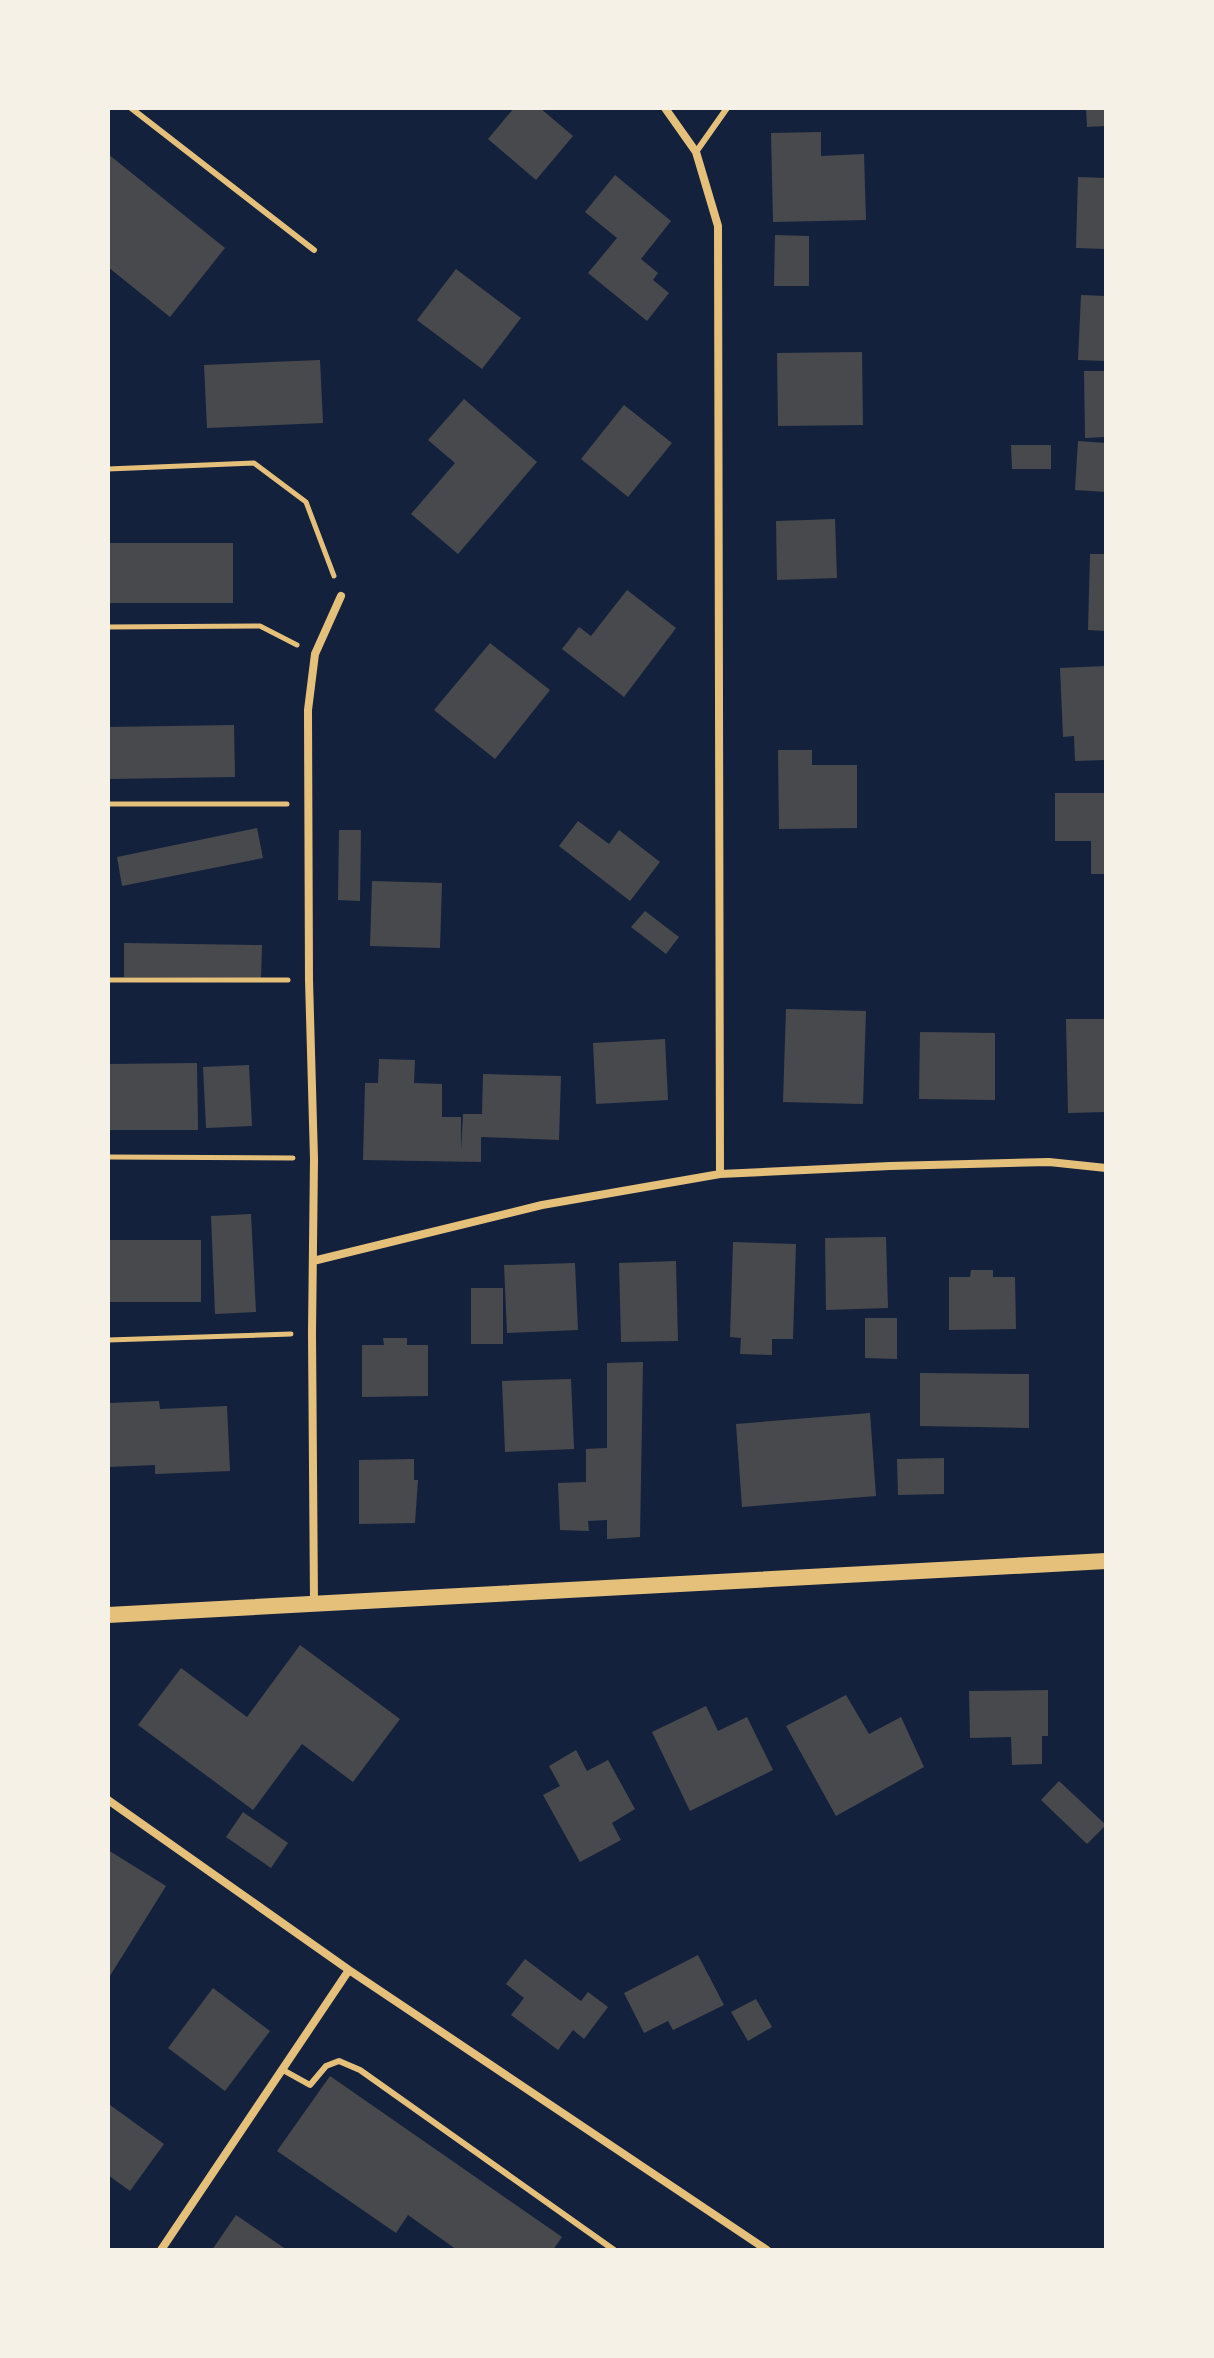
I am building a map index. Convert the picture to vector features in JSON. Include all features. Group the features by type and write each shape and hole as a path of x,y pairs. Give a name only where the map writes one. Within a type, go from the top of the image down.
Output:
{"main road":[{"path":"108,1615 1106,1561"}],"street":[{"path":"665,108 696,152 718,226 720,1174"},
{"path":"314,1605 314,1159 309,980 308,710 315,654 341,596"},
{"path":"313,1261 542,1205 720,1174 1049,1162 1106,1168"},
{"path":"108,1800 349,1970 767,2250"},
{"path":"161,2250 349,1970"}],"lane":[{"path":"131,108 314,250"},
{"path":"696,152 727,108"},
{"path":"283,2070 310,2085 326,2066 339,2061 360,2070 614,2250"}],"path":[{"path":"108,469 254,463 306,502 341,596"},
{"path":"108,627 260,626 315,654"},
{"path":"108,804 308,803"},
{"path":"108,980 309,980"},
{"path":"108,1157 314,1159"},
{"path":"108,1340 312,1333"}],"building":[{"path":"514,108 540,108 573,136 536,180 488,139"},
{"path":"1086,108 1106,108 1106,126 1087,127"},
{"path":"821,132 821,156 864,154 866,220 773,222 771,133"},
{"path":"108,154 225,248 170,317 108,267"},
{"path":"615,175 671,221 641,259 658,273 653,280 669,293 647,321 588,273 617,238 585,212"},
{"path":"1078,177 1106,178 1106,249 1076,248"},
{"path":"775,235 809,236 809,286 774,286"},
{"path":"456,269 521,318 482,369 417,320"},
{"path":"1081,295 1106,296 1106,361 1078,360"},
{"path":"862,352 863,425 778,426 777,353"},
{"path":"320,360 323,423 207,428 204,365"},
{"path":"1084,371 1106,371 1106,437 1085,438"},
{"path":"464,399 537,462 458,554 411,514 455,463 428,440"},
{"path":"624,405 672,443 628,497 581,459"},
{"path":"1078,441 1106,443 1106,492 1075,490"},
{"path":"1011,445 1051,445 1051,469 1012,469"},
{"path":"835,519 837,578 777,580 776,521"},
{"path":"108,543 233,543 233,603 108,603"},
{"path":"1090,554 1106,554 1106,631 1088,630"},
{"path":"627,590 676,628 624,697 562,649 579,627 591,636"},
{"path":"490,643 550,690 495,759 434,710"},
{"path":"1106,666 1106,760 1075,761 1074,736 1063,737 1060,668"},
{"path":"234,725 235,777 108,779 108,727"},
{"path":"778,750 812,750 812,765 857,765 857,828 779,829"},
{"path":"1055,793 1106,793 1106,874 1091,874 1091,841 1055,841"},
{"path":"578,821 609,844 619,830 660,862 630,901 559,846"},
{"path":"257,828 263,858 122,886 117,857"},
{"path":"339,830 361,830 360,901 338,900"},
{"path":"372,881 442,883 440,948 370,946"},
{"path":"645,911 679,937 666,954 631,927"},
{"path":"124,943 262,945 261,978 124,977"},
{"path":"786,1009 866,1011 863,1104 783,1102"},
{"path":"1066,1019 1106,1019 1106,1112 1068,1113"},
{"path":"920,1032 995,1033 995,1100 919,1099"},
{"path":"665,1039 668,1100 596,1104 593,1043"},
{"path":"379,1059 415,1060 414,1083 442,1084 442,1117 461,1117 461,1151 463,1114 482,1114 483,1074 561,1076 559,1140 481,1137 481,1162 363,1160 365,1083 378,1083"},
{"path":"197,1063 198,1130 108,1130 108,1064"},
{"path":"249,1065 252,1126 206,1128 203,1067"},
{"path":"251,1214 256,1312 215,1314 211,1216"},
{"path":"886,1237 888,1308 826,1310 825,1238"},
{"path":"108,1240 201,1240 201,1302 108,1302"},
{"path":"733,1242 796,1244 793,1339 772,1339 772,1355 740,1354 741,1338 730,1337"},
{"path":"676,1261 678,1341 621,1342 619,1263"},
{"path":"575,1263 578,1330 507,1333 504,1265"},
{"path":"971,1270 993,1270 993,1277 1015,1277 1016,1329 949,1330 949,1277 970,1277"},
{"path":"471,1288 503,1288 503,1344 471,1344"},
{"path":"865,1318 897,1318 897,1359 865,1358"},
{"path":"383,1338 407,1338 407,1345 428,1345 428,1396 362,1397 362,1345 384,1345"},
{"path":"643,1362 640,1537 607,1539 607,1520 588,1521 589,1531 560,1530 558,1483 586,1482 586,1449 607,1448 607,1363"},
{"path":"920,1373 1029,1374 1029,1428 920,1426"},
{"path":"571,1379 574,1449 505,1452 502,1381"},
{"path":"159,1401 160,1409 227,1406 230,1471 155,1474 155,1465 108,1467 108,1403"},
{"path":"870,1413 876,1496 742,1507 736,1424"},
{"path":"944,1458 944,1494 898,1495 897,1459"},
{"path":"414,1459 414,1480 418,1480 415,1523 359,1524 359,1460"},
{"path":"300,1645 400,1719 353,1782 302,1744 253,1810 138,1725 181,1668 247,1717"},
{"path":"1048,1690 1048,1736 1042,1736 1042,1764 1012,1765 1011,1737 970,1738 969,1691"},
{"path":"846,1695 869,1734 901,1717 924,1767 836,1816 786,1726"},
{"path":"706,1706 718,1731 747,1717 773,1770 690,1811 652,1732"},
{"path":"576,1750 587,1771 608,1760 635,1809 612,1823 621,1840 580,1862 543,1795 560,1786 549,1766"},
{"path":"1059,1781 1106,1825 1087,1844 1041,1800"},
{"path":"243,1812 288,1843 271,1868 226,1837"},
{"path":"108,1850 166,1886 108,1979"},
{"path":"698,1955 724,2005 673,2030 668,2021 644,2033 624,1993"},
{"path":"525,1959 581,2001 588,1992 608,2007 584,2039 573,2030 558,2050 511,2015 524,1998 506,1984"},
{"path":"213,1988 270,2031 225,2091 168,2048"},
{"path":"756,1999 772,2027 748,2041 731,2012"},
{"path":"330,2076 562,2237 553,2250 457,2250 408,2215 396,2233 277,2151"},
{"path":"110,2105 164,2144 130,2191 108,2175"},
{"path":"236,2215 287,2250 212,2250"}]}
